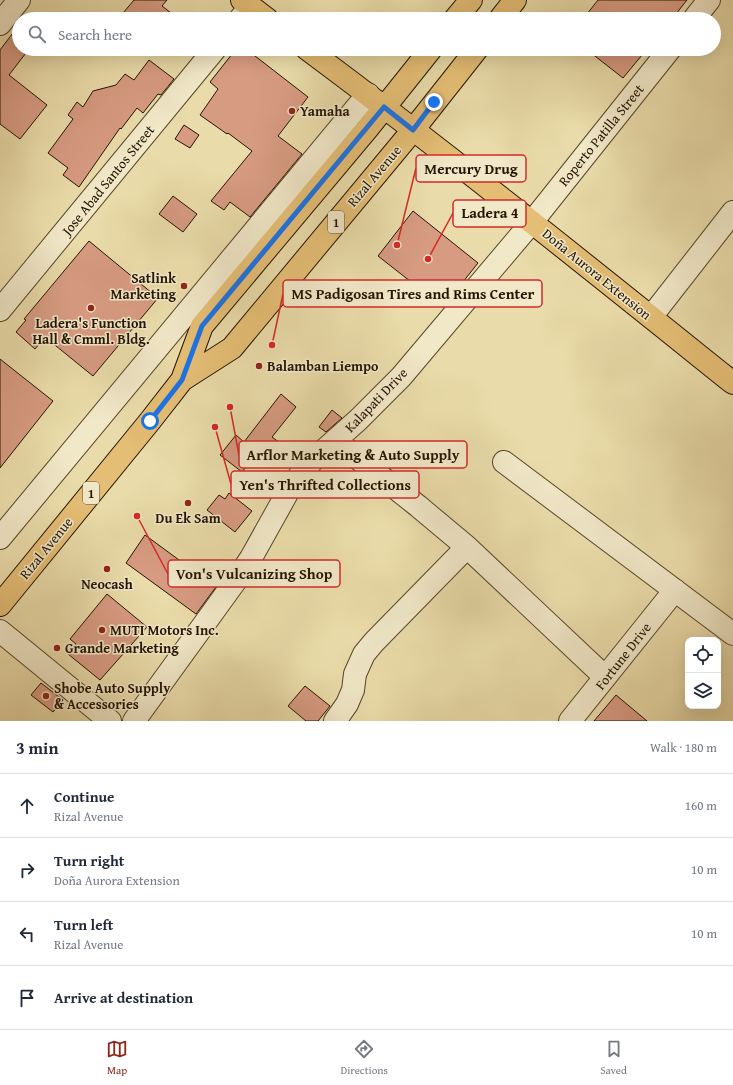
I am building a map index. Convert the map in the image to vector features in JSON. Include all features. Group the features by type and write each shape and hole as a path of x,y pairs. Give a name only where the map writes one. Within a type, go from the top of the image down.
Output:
{"main road":[{"path":"461,12 470,0"},
{"path":"506,12 515,0"},
{"name":"Doña Aurora Extension","path":"316,56 532,222 733,383"},
{"name":"Rizal Avenue","path":"0,604 182,380 202,326 376,101 424,56"},
{"name":"Rizal Avenue","path":"182,380 232,348 413,130 471,56"}],"street":[{"path":"0,24 19,0"},
{"path":"700,12 709,0"},
{"name":"Jose Abad Santos Street","path":"0,310 209,56"},
{"name":"Roperto Patilla Street","path":"532,222 664,56"},
{"path":"0,538 376,101"},
{"path":"651,318 733,212"},
{"name":"Kalapati Drive","path":"134,721 239,576 251,558 290,488 300,475 312,461 336,441 401,377 532,222"},
{"path":"336,441 467,547 606,678"},
{"path":"504,462 733,634"},
{"path":"335,721 353,690 355,674 364,654 467,547"},
{"name":"Fortune Drive","path":"570,721 675,590"},
{"path":"0,631 110,721"}],"building":[{"path":"134,0 167,0 162,6 170,12 124,12"},
{"path":"598,0 687,0 678,12 589,12"},
{"path":"12,34 12,56 24,56 9,75 47,105 20,139 0,124 0,50"},
{"path":"230,56 255,56 308,97 278,136 302,154 250,217 230,202 224,210 211,201 252,151 200,115 218,89 210,82"},
{"path":"595,56 641,56 623,78"},
{"path":"149,60 174,79 161,95 158,94 143,113 137,108 121,129 120,128 79,187 63,175 68,168 48,153 73,119 68,115 77,102 83,107 93,91 116,85 125,74 134,80"},
{"path":"184,125 199,135 190,148 175,139"},
{"path":"173,196 197,214 183,232 159,214"},
{"path":"413,211 478,263 443,307 378,256"},
{"name":"Ladera's Function Hall & Cmml. Bldg.","path":"89,241 158,298 93,376 45,337 35,349 16,332 26,320 24,319"},
{"path":"0,359 53,401 0,468"},
{"path":"281,394 296,407 272,437 299,457 290,468 263,448 242,472 220,455 236,435 244,442"},
{"path":"332,410 342,418 326,432 319,427"},
{"path":"229,493 252,511 235,532 207,510 219,495 225,499"},
{"path":"145,535 216,587 196,614 126,563"},
{"path":"107,594 147,627 100,680 68,654 76,644 70,639"},
{"path":"41,683 63,700 53,712 31,695"},
{"path":"305,686 330,706 318,721 306,721 288,706"},
{"path":"616,695 647,721 594,721"}],"place":[{"name":"Yamaha","path":"292,111"},
{"name":"Mercury Drug","path":"397,245"},
{"name":"Ladera 4","path":"428,259"},
{"name":"Satlink Marketing","path":"184,286"},
{"name":"Ladera's Function Hall & Cmml. Bldg.","path":"91,308"},
{"name":"MS Padigosan Tires and Rims Center","path":"272,345"},
{"name":"Balamban Liempo","path":"259,366"},
{"name":"Arflor Marketing & Auto Supply","path":"230,407"},
{"name":"Yen's Thrifted Collections","path":"215,427"},
{"name":"Du Ek Sam","path":"188,503"},
{"name":"Von's Vulcanizing Shop","path":"137,516"},
{"name":"Neocash","path":"107,569"},
{"name":"MUTI Motors Inc.","path":"102,630"},
{"name":"Grande Marketing","path":"57,648"},
{"name":"Shobe Auto Supply & Accessories","path":"46,696"}],"route":[{"path":"150,421 182,380 202,326 384,107 413,130 434,102"}]}
